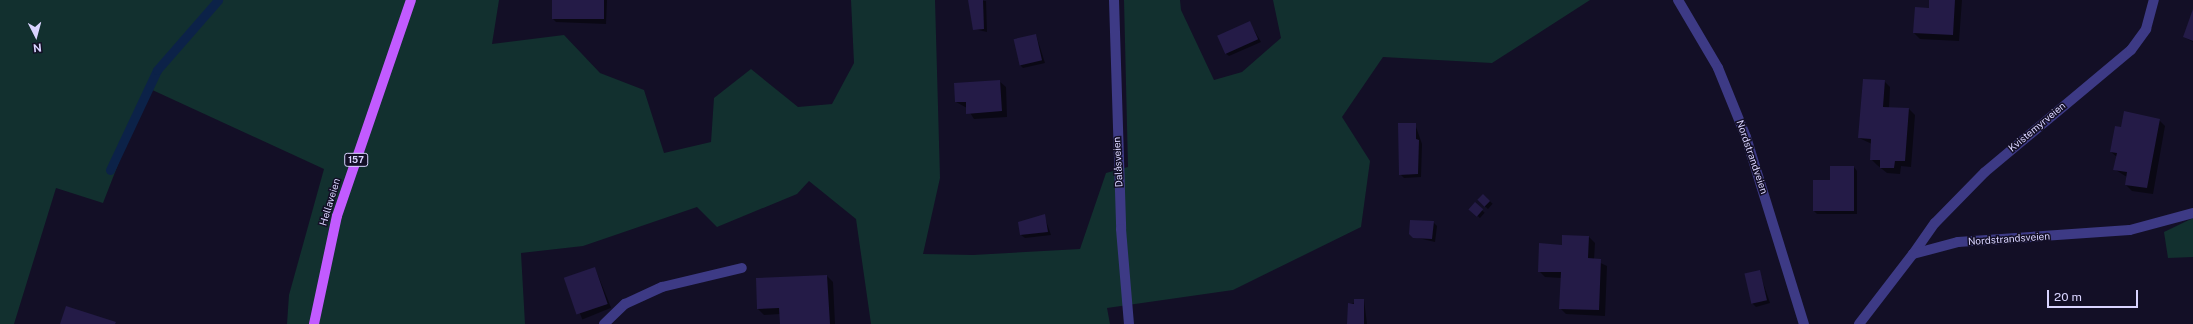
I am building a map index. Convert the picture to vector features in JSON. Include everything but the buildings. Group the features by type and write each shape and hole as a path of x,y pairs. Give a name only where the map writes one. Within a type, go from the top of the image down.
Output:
{"main road":[{"name":"Hellaveien","path":"314,324 337,216 411,0"}],"street":[{"name":"Dalåsveien","path":"1114,0 1120,206 1129,324"},
{"name":"Nordstrandveien","path":"1678,0 1718,68 1746,137 1804,324"},
{"name":"Kvistemyrveien","path":"1913,254 1934,223 1985,172 2131,50 2146,29 2154,0"},
{"name":"Nordstrandsveien","path":"1913,254 1958,242 2130,230 2193,213"},
{"path":"1859,324 1913,254"},
{"path":"604,324 626,304 662,287 742,268"}],"green space":[{"path":"0,0 499,0 492,44 564,35 600,73 644,90 664,153 711,142 714,98 751,69 798,107 832,104 854,63 851,0 935,0 940,178 923,254 973,255 1080,249 1106,173 1128,167 1124,0 1180,0 1181,10 1214,80 1242,72 1281,38 1273,0 1590,0 1492,63 1383,57 1342,117 1370,161 1361,227 1233,290 1107,308 1110,324 871,324 856,219 809,181 797,194 717,227 697,207 583,246 521,253 525,324 287,324 289,295 324,169 148,88 103,203 56,188 14,324 0,324"},
{"path":"2193,218 2193,257 2168,258 2164,232"}],"waterway":[{"path":"110,170 157,70 218,0"}]}
